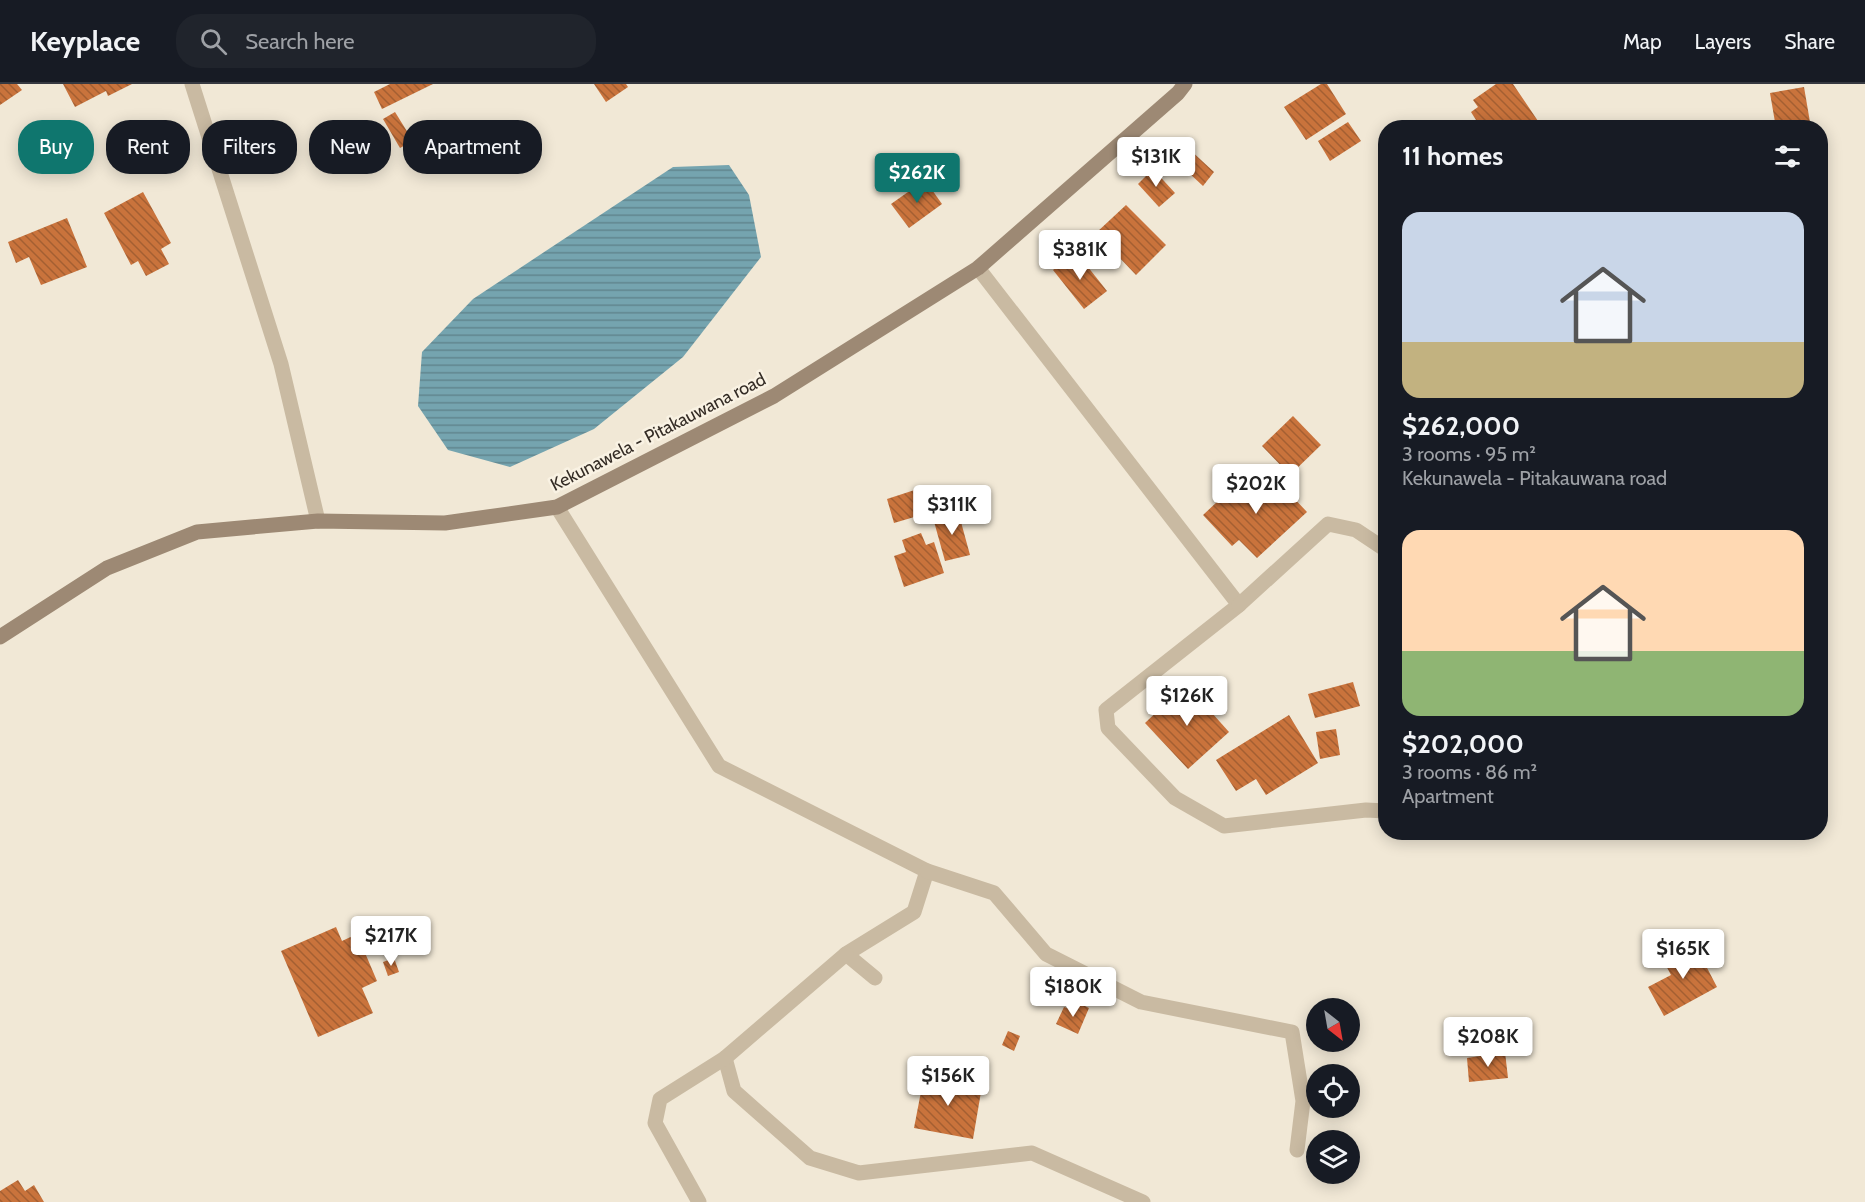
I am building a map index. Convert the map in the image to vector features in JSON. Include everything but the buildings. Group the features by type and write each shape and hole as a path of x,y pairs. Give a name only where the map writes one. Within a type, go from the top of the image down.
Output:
{"street":[{"path":"192,84 281,364 318,521"},
{"name":"Kekunawela - Pitakauwana road","path":"0,637 107,568 196,532 318,521 445,523 557,507 774,396 978,268 1178,93 1185,84"},
{"path":"978,268 1239,605"},
{"path":"557,507 719,766 927,871 994,893 1046,954 1141,1002 1292,1032 1303,1101 1297,1150"},
{"path":"1378,545 1356,530 1328,524 1239,605 1106,710 1108,728 1175,798 1224,826 1366,810 1378,811"},
{"path":"699,1202 655,1124 660,1099 724,1058 846,954 914,912 927,871"},
{"path":"846,954 875,978"},
{"path":"724,1058 734,1090 810,1158 859,1173 1032,1153 1143,1202"}],"water":[{"path":"729,165 749,195 761,257 683,357 594,429 510,467 448,450 418,406 422,352 473,299 673,167"}]}
